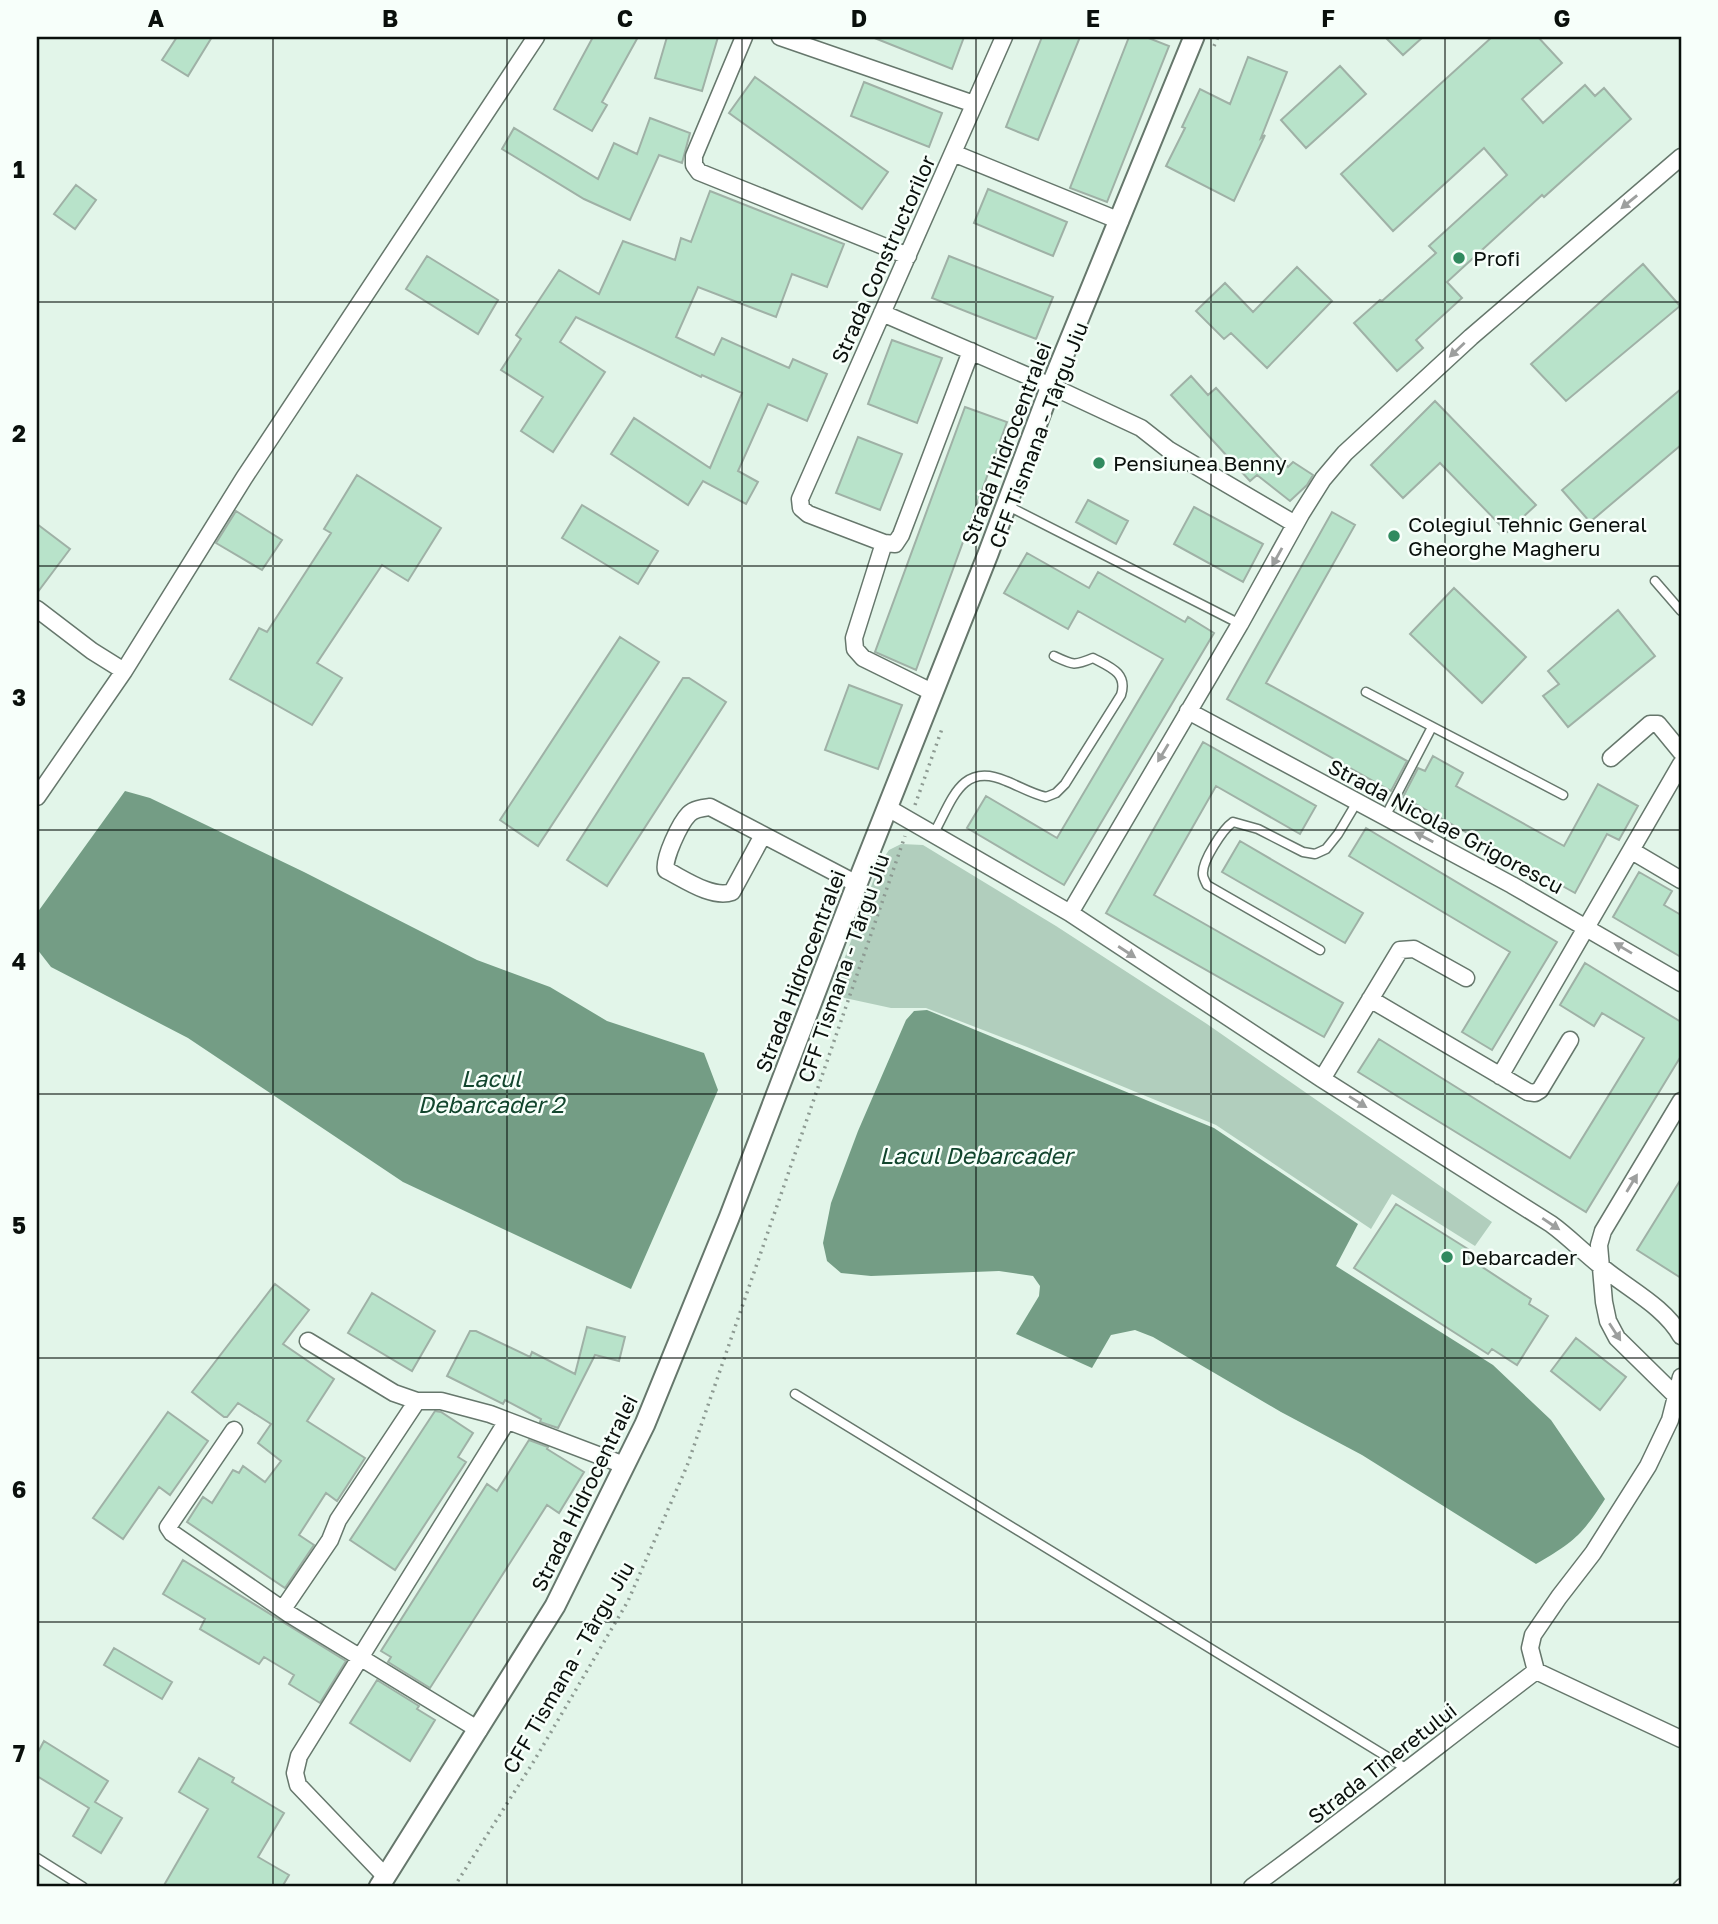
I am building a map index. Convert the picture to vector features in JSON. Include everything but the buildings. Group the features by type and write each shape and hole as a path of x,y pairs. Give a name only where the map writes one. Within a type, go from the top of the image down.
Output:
{"street":[{"path":"37,797 124,671 244,478 536,37"},
{"path":"744,37 694,156 694,165 699,172 908,256"},
{"name":"Strada Constructorilor","path":"884,543 808,514 801,508 800,499 1004,37"},
{"name":"Strada Hidrocentralei","path":"382,1882 555,1605 645,1424 729,1218 1051,386 1194,37"},
{"path":"791,38 974,104"},
{"path":"953,153 1120,221"},
{"path":"1070,913 1323,479 1345,453 1471,337 1681,157"},
{"path":"882,313 1141,428 1169,450 1295,524"},
{"path":"934,693 863,658 855,649 854,638 884,543 895,544 901,535 971,351"},
{"path":"37,609 92,651 124,671"},
{"name":"Strada Nicolae Grigorescu","path":"1188,711 1586,927 1681,983"},
{"path":"1611,758 1650,724 1658,724 1681,752"},
{"path":"1500,1076 1681,764"},
{"path":"763,835 732,892 725,895 666,870 664,864 689,814 710,807 857,884"},
{"path":"888,808 1070,913 1322,1079 1551,1224 1670,1320 1681,1336"},
{"path":"1632,851 1681,880"},
{"path":"1322,1079 1400,950 1414,948 1465,978"},
{"path":"1370,999 1528,1092 1535,1093 1540,1090 1570,1040"},
{"path":"1676,1397 1617,1338 1608,1321 1599,1245 1603,1231 1681,1101"},
{"path":"308,1341 394,1393 417,1401 441,1401 507,1421 624,1465"},
{"path":"1681,1377 1670,1420 1648,1466 1593,1553 1533,1635 1530,1648 1536,1671 1681,1739"},
{"path":"283,1609 330,1540 338,1520 417,1401"},
{"path":"382,1882 298,1785 295,1773 299,1756 507,1421"},
{"path":"234,1430 168,1527 172,1533 283,1609 479,1730"},
{"name":"Strada Tineretului","path":"1252,1887 1346,1819 1536,1671"}],"lane":[{"path":"1006,505 1240,624"},
{"path":"1654,581 1681,611"},
{"path":"934,833 967,779 977,774 990,775 1046,797 1056,793 1065,784 1124,687 1122,678 1116,671 1093,658 1080,665 1069,664 1054,656"},
{"path":"1366,692 1563,794"},
{"path":"1385,817 1433,727"},
{"path":"1320,950 1207,885 1203,876 1204,866 1226,827 1233,822 1258,829 1303,852 1315,854 1326,849 1357,802"},
{"path":"795,1394 1407,1769"},
{"path":"37,1858 83,1887"},
{"path":"1677,1887 1681,1883"}],"path":[{"path":"1209,57 1218,37"},
{"name":"CFF Tismana - Târgu Jiu","path":"454,1887 534,1761 628,1601 687,1466 944,723"}],"shaded area":[{"path":"901,844 923,845 1056,926 1207,1024 1492,1222 1475,1246 1392,1194 1371,1229 1216,1125 926,1008 891,1008 831,995 879,865 889,850"}],"water":[{"name":"Lacul Debarcader 2","path":"125,791 150,798 477,960 550,987 607,1021 704,1053 718,1090 631,1289 403,1182 188,1038 51,967 37,949 37,913"},
{"name":"Lacul Debarcader","path":"927,1010 1214,1128 1358,1224 1336,1266 1493,1365 1551,1420 1605,1499 1590,1521 1560,1550 1536,1564 1362,1455 1281,1412 1153,1337 1135,1330 1111,1335 1092,1368 1016,1334 1039,1296 1040,1286 1033,1276 999,1271 871,1276 841,1273 827,1261 823,1243 831,1203 858,1131 906,1020 914,1011"}],"place":[{"name":"Profi","path":"1459,258"},
{"name":"Pensiunea Benny","path":"1099,463"},
{"name":"Colegiul Tehnic General Gheorghe Magheru","path":"1394,536"},
{"name":"Debarcader","path":"1447,1257"}]}
